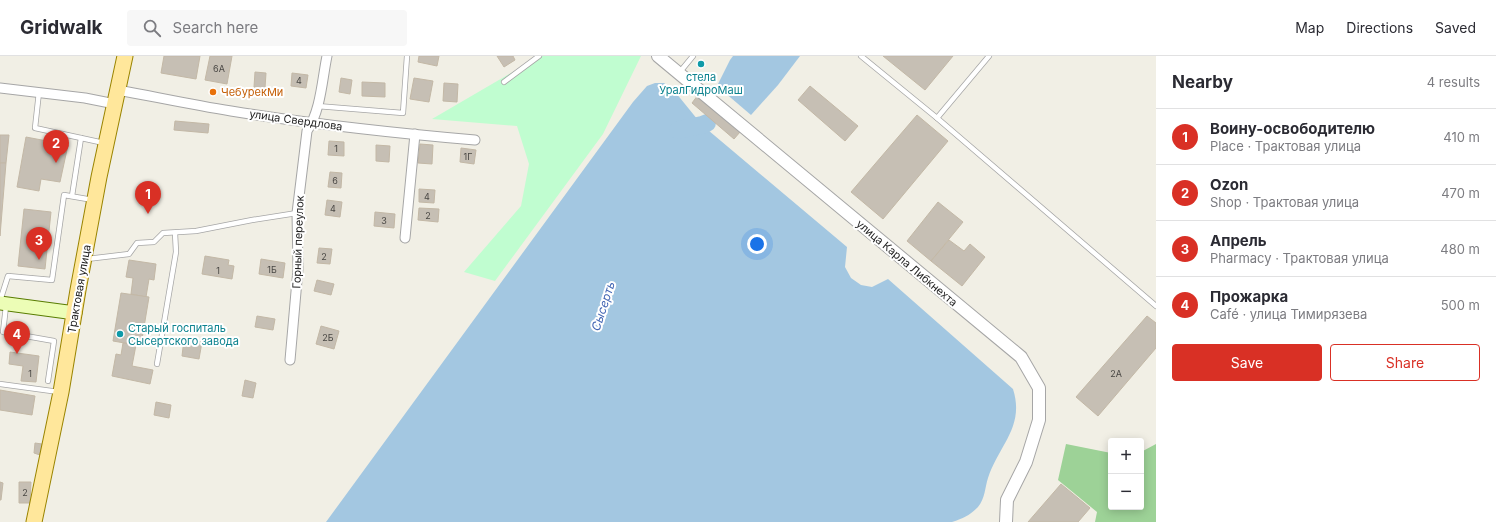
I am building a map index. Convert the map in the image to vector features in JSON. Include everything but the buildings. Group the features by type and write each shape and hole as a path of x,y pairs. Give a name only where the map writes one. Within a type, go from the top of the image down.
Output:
{"main road":[{"name":"Трактовая улица","path":"34,522 61,392 95,200 125,56"},
{"path":"2,303 74,313"}],"street":[{"name":"Горный переулок","path":"290,360 298,269 297,213 307,131 313,123 327,56"},
{"name":"улица Карла Либкнехта","path":"658,56 1021,357 1039,388 1039,420 1026,462 1007,500 1006,522"},
{"name":"улица Свердлова","path":"0,88 85,98 117,97 313,123 475,140"},
{"path":"405,238 415,134"}],"lane":[{"path":"317,106 403,113 407,56"},
{"path":"504,82 539,56"},
{"path":"678,73 693,56"},
{"path":"861,56 937,118 1156,306"},
{"path":"937,118 989,56"},
{"path":"39,92 35,128 107,143"},
{"path":"72,196 81,138"},
{"path":"48,381 54,341 3,332 2,303 8,276 52,280 64,195 95,200"},
{"path":"84,260 129,254 137,243 154,242 163,233 196,231 297,213"},
{"path":"157,364 176,252 175,233"},
{"path":"0,384 61,392"}],"green space":[{"path":"540,56 641,56 603,134 495,281 464,272 521,206 529,164 517,126 432,119"},
{"path":"1066,444 1108,452 1108,510 1144,510 1144,450 1156,444 1156,522 1095,522 1097,512 1058,480"}],"water":[{"path":"733,56 800,56 778,85 751,115 717,86"},
{"path":"655,83 664,83 676,93 702,125 847,247 845,267 851,278 861,285 872,287 888,279 1013,389 1016,402 1016,414 1013,425 993,466 983,497 978,507 972,513 952,522 326,522 633,102 647,86"}],"waterway":[{"name":"Сысерть","path":"678,130 707,123"}],"place":[{"name":"стела УралГидроМаш","path":"701,64"},
{"name":"ЧебурекМи","path":"213,92"},
{"name":"Ozon","path":"56,163"},
{"name":"Воину-освободителю","path":"148,214"},
{"name":"Апрель","path":"39,260"},
{"name":"Старый госпиталь Сысертского завода","path":"120,334"},
{"name":"Прожарка","path":"17,354"}]}
